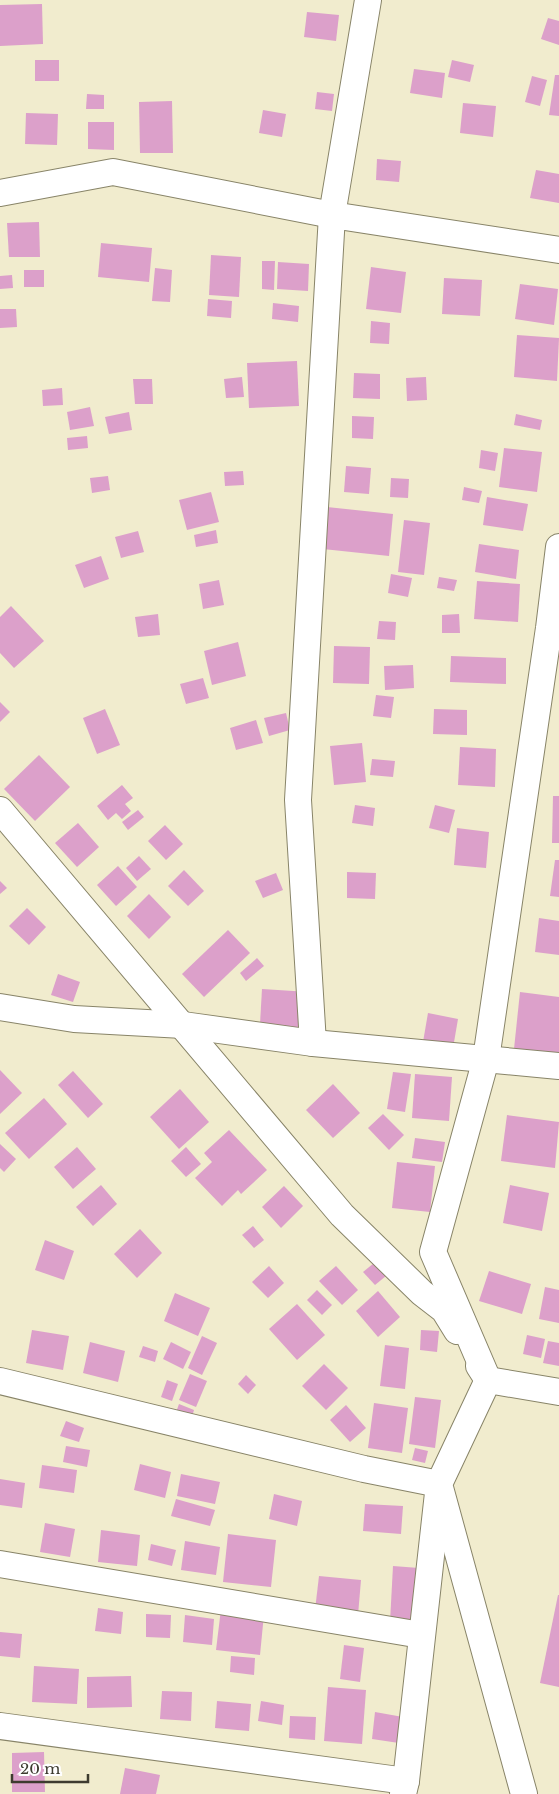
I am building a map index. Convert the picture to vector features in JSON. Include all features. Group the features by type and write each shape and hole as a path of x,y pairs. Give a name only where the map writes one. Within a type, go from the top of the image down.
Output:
{"street":[{"path":"313,1043 298,800 332,215 368,0"},
{"path":"0,194 113,172 332,215 559,250"},
{"path":"0,1726 405,1787 439,1484 488,1380 433,1252 486,1059 548,638 559,547"},
{"path":"0,810 342,1215 422,1293 444,1310 488,1380 559,1392"},
{"path":"0,1007 74,1019 183,1025 313,1043 559,1066"},
{"path":"0,1381 364,1469 439,1484"},
{"path":"439,1484 524,1794"},
{"path":"0,1564 421,1635"}],"building":[{"path":"42,4 43,44 0,46 0,5"},
{"path":"307,12 339,15 336,41 304,37"},
{"path":"548,18 559,21 559,45 541,39"},
{"path":"35,60 59,60 59,81 35,81"},
{"path":"452,60 474,65 470,82 448,77"},
{"path":"414,69 445,73 442,98 410,93"},
{"path":"555,75 559,75 559,116 549,115"},
{"path":"532,76 547,80 540,106 525,102"},
{"path":"317,92 334,94 332,111 315,109"},
{"path":"87,94 104,95 104,109 86,109"},
{"path":"172,101 173,153 140,153 139,102"},
{"path":"463,103 496,106 493,137 460,133"},
{"path":"263,110 286,114 282,137 259,133"},
{"path":"26,113 58,114 57,145 25,144"},
{"path":"88,122 114,122 114,150 88,149"},
{"path":"377,159 401,161 399,182 376,180"},
{"path":"536,170 559,174 559,203 530,198"},
{"path":"39,222 40,257 9,257 7,223"},
{"path":"101,243 152,248 149,282 98,277"},
{"path":"211,255 241,257 239,297 209,295"},
{"path":"262,261 275,261 274,290 262,289"},
{"path":"278,262 309,264 308,291 277,289"},
{"path":"371,267 406,272 401,313 366,309"},
{"path":"155,268 172,270 170,302 152,301"},
{"path":"24,270 44,270 44,287 24,287"},
{"path":"12,275 13,288 0,289 0,276"},
{"path":"444,278 482,280 480,316 442,314"},
{"path":"520,284 558,289 554,325 515,319"},
{"path":"208,299 232,301 231,318 207,316"},
{"path":"273,303 299,306 298,322 272,319"},
{"path":"0,309 16,309 17,327 0,328"},
{"path":"371,321 390,323 389,344 370,343"},
{"path":"517,335 559,338 557,381 514,377"},
{"path":"297,361 299,406 249,408 247,363"},
{"path":"354,373 380,374 380,399 353,398"},
{"path":"242,377 244,397 226,398 224,379"},
{"path":"426,377 427,400 407,401 406,378"},
{"path":"133,379 152,379 153,404 135,404"},
{"path":"62,388 63,405 43,406 42,390"},
{"path":"90,407 94,426 70,430 67,412"},
{"path":"129,412 132,430 109,434 105,417"},
{"path":"516,414 542,420 540,430 514,425"},
{"path":"352,416 374,417 373,439 352,438"},
{"path":"87,436 88,448 68,450 67,438"},
{"path":"504,448 542,452 537,492 499,487"},
{"path":"481,450 498,453 495,471 479,468"},
{"path":"346,466 371,468 369,494 344,492"},
{"path":"243,471 244,485 225,486 224,472"},
{"path":"108,476 110,490 92,493 90,478"},
{"path":"391,478 409,479 408,498 390,497"},
{"path":"464,487 482,491 479,503 462,500"},
{"path":"211,492 219,522 187,530 179,500"},
{"path":"487,497 528,504 523,531 483,525"},
{"path":"327,507 393,514 389,556 323,549"},
{"path":"404,520 430,523 424,575 398,572"},
{"path":"216,530 218,543 196,547 194,535"},
{"path":"138,531 144,552 121,558 115,537"},
{"path":"479,544 519,550 516,579 475,572"},
{"path":"101,556 109,579 84,588 75,565"},
{"path":"391,574 412,578 408,597 388,593"},
{"path":"439,577 457,580 454,591 437,588"},
{"path":"219,580 224,605 203,609 199,584"},
{"path":"477,581 520,584 518,622 474,619"},
{"path":"11,606 44,641 14,668 0,653 0,617"},
{"path":"158,614 160,635 138,637 135,617"},
{"path":"459,614 460,633 442,633 442,615"},
{"path":"379,621 396,622 395,640 377,639"},
{"path":"238,642 246,676 212,685 204,651"},
{"path":"334,646 370,647 369,684 333,683"},
{"path":"451,656 506,658 506,684 450,682"},
{"path":"413,665 414,688 385,690 384,666"},
{"path":"203,678 209,698 186,704 180,684"},
{"path":"376,695 394,697 391,718 373,716"},
{"path":"0,702 10,712 0,722"},
{"path":"105,709 120,745 97,754 83,718"},
{"path":"434,709 467,710 467,735 433,734"},
{"path":"286,713 290,730 269,736 264,718"},
{"path":"256,720 263,743 236,750 230,728"},
{"path":"362,743 366,782 334,785 330,746"},
{"path":"460,747 496,749 495,787 458,785"},
{"path":"39,755 70,787 35,821 4,789"},
{"path":"372,759 395,761 393,777 370,775"},
{"path":"122,785 133,798 125,804 131,811 122,819 116,813 108,820 97,806"},
{"path":"553,796 559,796 559,843 552,843"},
{"path":"355,805 375,808 373,826 352,823"},
{"path":"435,805 455,810 449,833 429,828"},
{"path":"138,810 144,817 128,830 122,822"},
{"path":"78,823 99,847 77,867 55,843"},
{"path":"165,825 183,844 166,860 148,841"},
{"path":"457,828 489,832 486,868 454,865"},
{"path":"139,856 151,869 137,881 126,868"},
{"path":"555,860 559,860 559,897 550,896"},
{"path":"118,866 137,887 116,906 97,885"},
{"path":"184,870 204,891 188,906 168,886"},
{"path":"347,872 376,873 375,899 347,898"},
{"path":"276,873 283,890 263,898 255,881"},
{"path":"0,881 7,888 0,894"},
{"path":"149,894 171,917 149,939 127,916"},
{"path":"27,908 46,927 29,945 9,926"},
{"path":"539,918 559,921 559,955 535,952"},
{"path":"228,930 250,953 204,997 182,974"},
{"path":"257,958 264,966 246,981 240,973"},
{"path":"58,974 80,982 73,1002 51,995"},
{"path":"262,989 309,992 306,1028 260,1024"},
{"path":"520,992 559,997 559,1054 514,1049"},
{"path":"428,1013 458,1019 453,1048 423,1042"},
{"path":"0,1070 22,1093 0,1114"},
{"path":"73,1071 103,1104 88,1118 58,1085"},
{"path":"393,1072 411,1074 405,1112 387,1109"},
{"path":"415,1074 452,1077 449,1121 412,1118"},
{"path":"333,1084 360,1113 333,1138 306,1110"},
{"path":"180,1089 209,1122 179,1149 150,1117"},
{"path":"44,1098 67,1124 29,1159 5,1133"},
{"path":"383,1114 404,1135 389,1150 368,1128"},
{"path":"507,1115 559,1122 555,1168 501,1161"},
{"path":"229,1130 267,1170 241,1194 238,1190 222,1206 195,1178 212,1162 204,1153"},
{"path":"415,1138 445,1142 442,1162 412,1158"},
{"path":"0,1144 16,1159 4,1172 0,1168"},
{"path":"77,1147 96,1169 73,1189 54,1167"},
{"path":"186,1147 201,1164 186,1177 171,1161"},
{"path":"397,1162 435,1166 430,1212 392,1208"},
{"path":"101,1185 117,1204 93,1226 76,1207"},
{"path":"510,1185 549,1193 542,1231 503,1223"},
{"path":"284,1186 303,1206 281,1228 262,1207"},
{"path":"253,1226 264,1240 254,1248 242,1235"},
{"path":"140,1229 162,1253 137,1278 114,1254"},
{"path":"45,1240 74,1251 64,1280 35,1270"},
{"path":"374,1263 386,1276 375,1285 363,1272"},
{"path":"269,1266 284,1283 268,1298 252,1282"},
{"path":"336,1266 358,1290 342,1305 319,1281"},
{"path":"489,1271 531,1284 522,1314 479,1301"},
{"path":"545,1287 559,1290 559,1323 539,1319"},
{"path":"317,1290 332,1305 322,1315 307,1300"},
{"path":"378,1291 400,1317 378,1337 356,1311"},
{"path":"175,1293 210,1308 198,1336 164,1321"},
{"path":"297,1304 325,1335 297,1360 269,1329"},
{"path":"32,1330 69,1336 63,1370 26,1363"},
{"path":"421,1330 439,1331 437,1352 420,1350"},
{"path":"527,1335 545,1339 541,1358 523,1354"},
{"path":"202,1336 217,1343 202,1375 188,1368"},
{"path":"548,1341 559,1343 559,1366 543,1363"},
{"path":"90,1342 125,1351 118,1382 83,1373"},
{"path":"171,1342 191,1352 183,1369 163,1359"},
{"path":"385,1345 409,1348 405,1389 380,1386"},
{"path":"143,1346 158,1351 155,1362 139,1357"},
{"path":"324,1364 348,1388 326,1410 302,1386"},
{"path":"190,1374 207,1381 196,1407 179,1400"},
{"path":"246,1375 256,1385 248,1394 238,1384"},
{"path":"167,1380 178,1384 172,1401 161,1397"},
{"path":"415,1397 441,1400 435,1448 409,1444"},
{"path":"374,1403 408,1408 402,1453 368,1448"},
{"path":"179,1404 194,1410 191,1420 175,1415"},
{"path":"346,1405 366,1428 350,1442 330,1420"},
{"path":"66,1421 84,1428 79,1442 60,1436"},
{"path":"66,1446 90,1450 87,1467 63,1462"},
{"path":"415,1448 428,1451 425,1463 412,1460"},
{"path":"140,1464 171,1472 165,1498 134,1490"},
{"path":"42,1465 77,1470 74,1493 39,1488"},
{"path":"181,1474 220,1482 215,1504 177,1496"},
{"path":"0,1479 25,1483 22,1508 0,1505"},
{"path":"274,1494 302,1501 297,1526 269,1519"},
{"path":"176,1499 215,1510 210,1526 171,1516"},
{"path":"365,1504 403,1506 401,1534 363,1531"},
{"path":"45,1523 75,1529 70,1557 40,1552"},
{"path":"101,1530 140,1535 137,1566 98,1562"},
{"path":"228,1534 276,1540 271,1587 223,1582"},
{"path":"185,1541 220,1547 216,1575 181,1570"},
{"path":"151,1544 176,1550 172,1566 148,1560"},
{"path":"393,1566 419,1568 416,1624 390,1622"},
{"path":"319,1576 361,1580 358,1615 315,1610"},
{"path":"559,1595 559,1687 540,1683"},
{"path":"98,1608 123,1612 121,1634 95,1631"},
{"path":"221,1609 264,1614 260,1655 216,1650"},
{"path":"146,1614 171,1615 170,1638 146,1637"},
{"path":"185,1615 214,1619 212,1645 183,1642"},
{"path":"0,1632 22,1634 20,1658 0,1656"},
{"path":"344,1645 364,1648 360,1682 340,1679"},
{"path":"231,1656 255,1658 254,1675 230,1672"},
{"path":"34,1666 79,1669 77,1704 32,1702"},
{"path":"131,1676 132,1707 87,1708 87,1677"},
{"path":"328,1687 366,1690 362,1744 324,1741"},
{"path":"162,1691 192,1692 191,1721 160,1719"},
{"path":"217,1701 251,1704 249,1731 215,1728"},
{"path":"261,1701 284,1705 282,1725 258,1721"},
{"path":"375,1712 403,1717 399,1743 372,1739"},
{"path":"290,1716 316,1717 315,1740 289,1738"},
{"path":"44,1752 45,1792 12,1792 12,1753"},
{"path":"125,1768 160,1775 156,1794 120,1794"}]}
